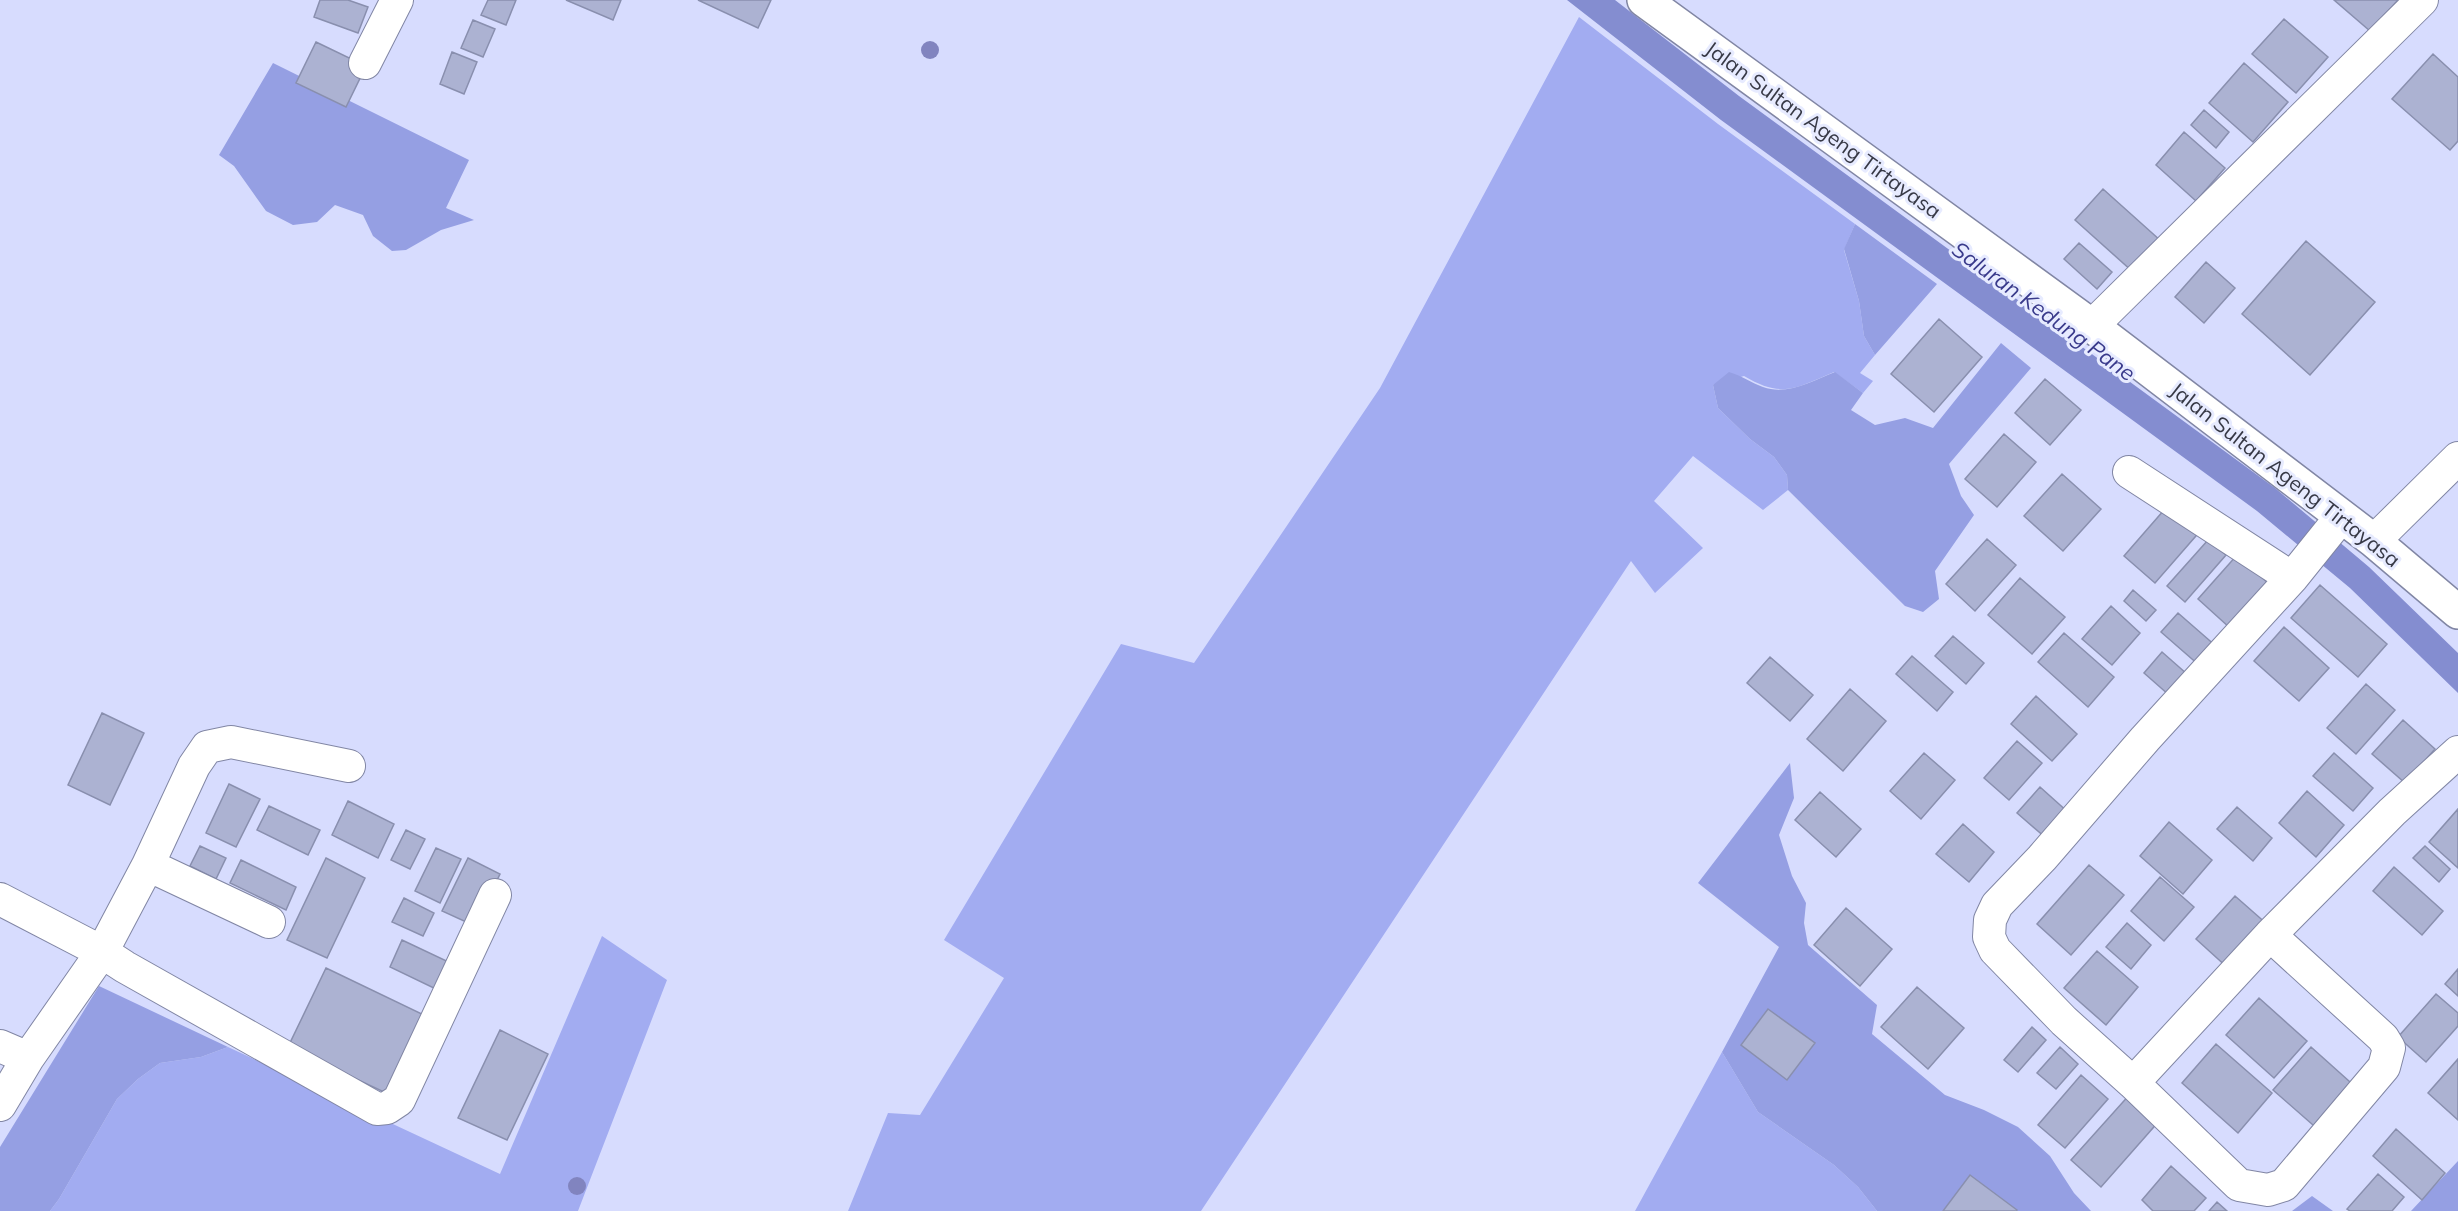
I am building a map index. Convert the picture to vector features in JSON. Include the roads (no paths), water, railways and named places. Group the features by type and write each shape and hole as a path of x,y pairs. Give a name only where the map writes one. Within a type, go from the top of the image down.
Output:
{"main road":[{"name":"Jalan Sultan Ageng Tirtayasa","path":"1644,0 2092,326 2338,521 2374,542 2458,612"}],"street":[{"path":"365,63 397,0"},
{"path":"2092,326 2422,0"},
{"path":"2374,542 2458,458"},
{"path":"2129,472 2298,570"},
{"path":"2270,935 2383,1038 2389,1048 2384,1067 2284,1185 2268,1190 2240,1185 2064,1021 1995,950 1989,937 1990,920 1997,905 2042,858 2145,739 2298,570 2338,521"},
{"path":"0,1105 14,1052 102,952 148,865 194,766 207,747 231,742 349,766"},
{"path":"2133,1083 2270,935 2392,812 2458,752"},
{"path":"148,865 269,922"},
{"path":"0,899 102,952 125,968 377,1109 387,1108 399,1100 495,895"}],"water label":[{"name":"Saluran Kedung Pane","path":"2044,311"}]}
